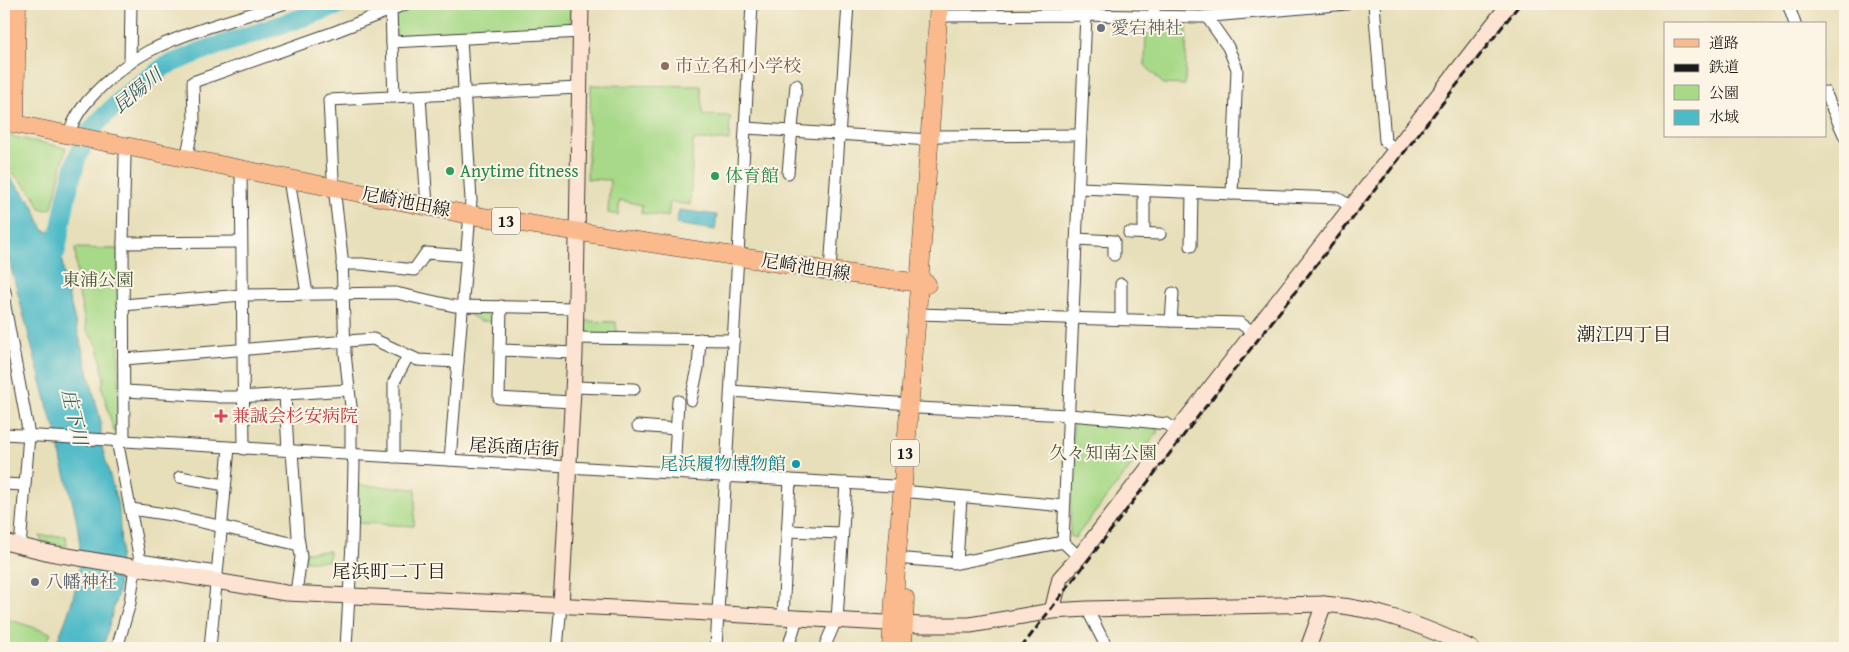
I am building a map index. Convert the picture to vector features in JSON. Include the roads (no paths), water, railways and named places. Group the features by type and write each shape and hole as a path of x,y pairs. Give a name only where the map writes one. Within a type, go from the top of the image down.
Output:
{"main road":[{"name":"尼崎池田線","path":"17,4 9,123 470,215 923,284"},
{"name":"13","path":"903,648 898,623 942,10"},
{"name":"13","path":"891,648 898,623 907,559 908,490"}],"street":[{"path":"130,63 131,4"},
{"path":"70,136 82,108 105,84 148,51 257,8 283,4"},
{"path":"186,159 194,121 193,82 329,34 406,4"},
{"path":"557,648 575,353 581,4"},
{"path":"716,648 752,4"},
{"path":"830,271 848,4"},
{"path":"1154,4 1154,17"},
{"path":"942,10 1082,11 1154,17 1207,17 1347,4"},
{"path":"1374,4 1385,142 1396,150"},
{"path":"1052,611 1060,578 1078,558 1509,4"},
{"path":"1788,4 1794,22"},
{"path":"391,10 394,97"},
{"path":"1078,558 1062,542 1078,188 1082,11"},
{"path":"1207,17 1228,47 1237,69 1232,194"},
{"path":"392,42 581,32"},
{"path":"450,460 471,200 461,38"},
{"path":"788,173 796,85"},
{"path":"346,648 354,463 351,448 352,408 348,390 342,264 334,188 329,100 579,88"},
{"path":"1826,94 1845,137"},
{"path":"420,96 427,206"},
{"path":"746,128 933,138 1080,134"},
{"path":"127,147 125,156 123,243 125,391 121,441 140,560 296,593 898,623 970,625 1052,611 1087,609 1324,604 1350,606 1387,614 1437,632 1472,648"},
{"path":"241,170 244,449"},
{"path":"289,179 307,294"},
{"path":"1078,188 1337,198 1352,207"},
{"path":"1144,191 1144,233"},
{"path":"1191,246 1192,193"},
{"path":"1129,233 1160,234"},
{"path":"1076,239 1114,241 1114,255"},
{"path":"123,243 241,242"},
{"path":"342,264 362,264 414,270 426,252 467,256"},
{"path":"1121,284 1121,319"},
{"path":"4,288 6,296 4,301 28,436 20,547"},
{"path":"123,305 242,295 396,293 454,306 576,308"},
{"path":"1171,321 1173,293"},
{"path":"501,306 499,398 573,395 634,389"},
{"path":"921,314 1240,323 1254,332"},
{"path":"575,338 734,340"},
{"path":"124,359 374,339 418,360 458,362"},
{"path":"691,400 698,368 700,339"},
{"path":"500,350 575,353"},
{"path":"394,457 394,382 408,356"},
{"path":"4,364 16,362"},
{"path":"125,391 244,397 348,390"},
{"path":"731,391 914,406 1068,415 1167,424 1177,431"},
{"path":"285,394 300,545 301,564 296,593"},
{"path":"674,473 678,401"},
{"path":"638,426 676,429"},
{"name":"尾浜商店街","path":"4,434 846,483 961,497 1064,506"},
{"path":"210,648 229,448"},
{"path":"180,477 225,485"},
{"path":"788,648 795,625 789,617 787,531 790,480"},
{"path":"824,648 836,620 846,483"},
{"path":"4,484 24,485"},
{"path":"957,563 961,497"},
{"path":"131,509 172,516 300,545"},
{"path":"787,531 842,533"},
{"path":"4,542 20,547 132,567 216,577"},
{"path":"907,559 957,563 1062,542"},
{"path":"117,648 130,603 132,567"},
{"path":"1308,648 1324,604"},
{"path":"1087,609 1107,648"}],"water":[{"name":"庄下川","path":"4,171 32,203 43,230 49,232 54,227 64,228 61,249 64,278 101,422 101,443 119,509 121,548 118,574 119,588 103,648 54,648 73,599 79,568 80,543 69,487 62,463 58,436 51,419 4,241"},
{"path":"679,210 717,215 715,230 676,224"}],"waterway":[{"name":"昆陽川","path":"56,252 67,194 77,158 88,135 99,121 124,97 165,66 199,52 343,4"}],"railway":[{"path":"1021,648 1203,410 1520,4"}],"place":[{"name":"愛宕神社","path":"1101,28"},
{"name":"市立名和小学校","path":"665,66"},
{"name":"Anytime fitness","path":"450,171"},
{"name":"体育館","path":"715,176"},
{"name":"兼誠会杉安病院","path":"221,416"},
{"name":"尾浜履物博物館","path":"796,464"},
{"name":"八幡神社","path":"35,582"}],"district":[{"name":"潮江四丁目","path":"1624,334"},
{"name":"尾浜町二丁目","path":"389,571"}],"park label":[{"name":"東浦公園","path":"98,280"},
{"name":"久々知南公園","path":"1103,453"}]}
